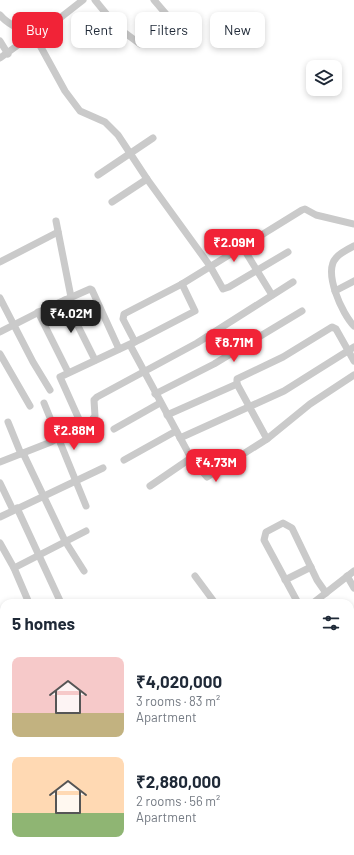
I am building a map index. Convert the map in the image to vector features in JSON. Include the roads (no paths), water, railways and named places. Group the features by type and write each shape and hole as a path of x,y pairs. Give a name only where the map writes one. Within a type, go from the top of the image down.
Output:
{"street":[{"path":"63,16 83,0"},
{"path":"95,0 117,27 135,40"},
{"path":"154,0 164,12"},
{"path":"0,15 8,24 12,26"},
{"path":"0,41 8,54"},
{"path":"0,58 16,48"},
{"path":"42,48 65,91 77,107 84,114 96,118 112,128 131,153 147,179 210,266 223,289 288,252"},
{"path":"98,175 153,138"},
{"path":"112,202 147,179"},
{"path":"354,224 316,215 306,209 242,246 182,284 124,314 123,319 143,371 166,415 191,458 207,477 267,439 310,404 354,375"},
{"path":"56,221 68,299 95,360"},
{"path":"0,262 58,232"},
{"path":"242,246 272,295"},
{"path":"354,246 335,258 332,264 332,277 335,291 351,316 354,326"},
{"path":"335,291 354,281"},
{"path":"0,462 22,454 94,419 94,402 97,397 197,343 293,282"},
{"path":"82,426 60,378 68,372 132,344 195,311 182,284"},
{"path":"0,332 38,312 88,289 92,290 119,349"},
{"path":"0,298 33,362 50,390"},
{"path":"155,394 214,364 302,311"},
{"path":"38,312 68,372"},
{"path":"267,439 236,381 283,357 332,327 336,329 351,349 354,361"},
{"path":"180,438 250,408 284,391 351,349"},
{"path":"0,354 30,406"},
{"path":"166,415 237,384"},
{"path":"44,403 86,506"},
{"path":"114,429 160,403"},
{"path":"8,422 65,541 84,571"},
{"path":"124,460 176,431"},
{"path":"150,486 191,458"},
{"path":"0,517 75,480 104,468"},
{"path":"0,483 39,555 59,599"},
{"path":"296,599 264,540 266,532 283,523 292,528 317,580 326,593"},
{"path":"14,568 86,531"},
{"path":"0,543 14,568 27,599"},
{"path":"0,559 7,555"},
{"path":"285,580 311,567"},
{"path":"318,599 354,571"},
{"path":"195,576 212,599"},
{"path":"347,576 354,588"}]}
